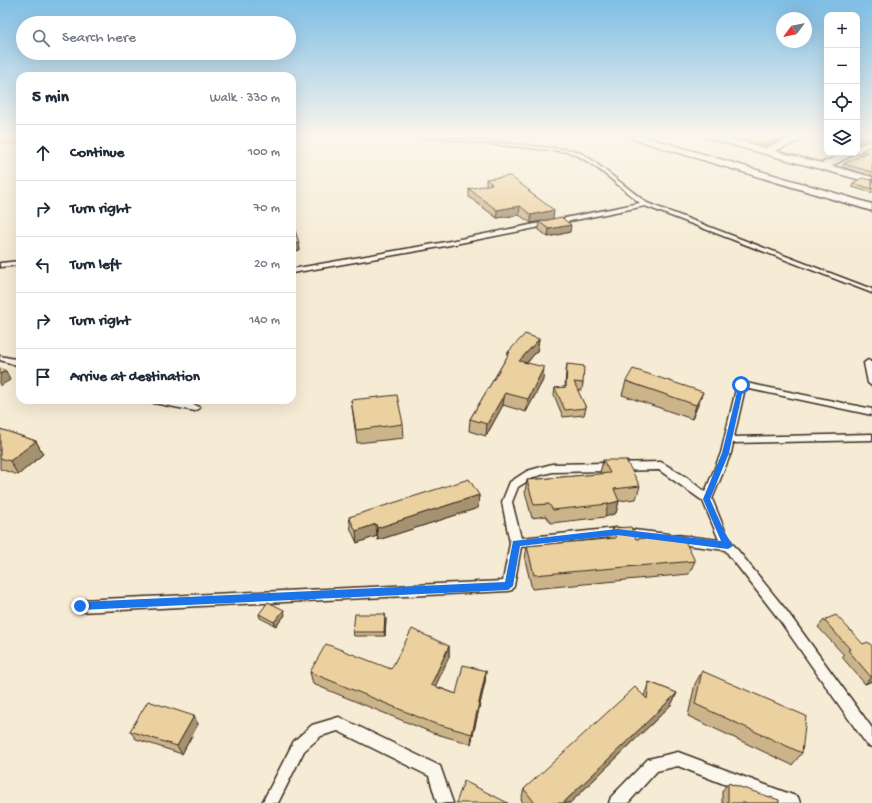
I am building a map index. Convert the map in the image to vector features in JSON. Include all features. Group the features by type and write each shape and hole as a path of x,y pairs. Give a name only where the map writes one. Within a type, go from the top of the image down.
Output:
{"street":[{"path":"758,173 872,208"},
{"path":"847,173 872,180"}],"lane":[{"path":"606,173 645,204 872,291"},
{"path":"296,270 440,245 645,204"},
{"path":"0,265 16,263"},
{"path":"0,358 16,362"},
{"path":"868,363 872,383"},
{"path":"707,499 715,481 729,440 741,385 872,412"},
{"path":"174,404 195,408"},
{"path":"729,440 872,437"},
{"path":"80,606 508,586 516,543 507,502 514,485 531,474 552,468 661,466 707,499 721,534 728,546 782,614 872,740"},
{"path":"516,543 617,532 728,546"},
{"path":"270,803 299,746 317,730 339,724 435,771 445,803"},
{"path":"617,803 653,764 678,759 792,803"}],"building":[{"path":"510,176 554,210 531,215 520,206 497,210 469,189 492,184 486,179"},
{"path":"862,178 872,180 872,189 853,183"},
{"path":"561,217 571,225 549,229 539,222"},
{"path":"296,233 299,243 296,243"},
{"path":"525,334 539,339 519,361 544,367 528,399 505,393 487,424 470,419 510,352 508,352"},
{"path":"567,364 584,366 583,383 574,382 586,408 565,410 555,388 566,387"},
{"path":"0,368 6,371 0,374"},
{"path":"633,369 703,392 696,405 626,381"},
{"path":"397,395 403,424 356,430 351,400"},
{"path":"0,429 36,441 10,461 0,458"},
{"path":"603,460 626,460 640,486 614,489 619,501 608,504 553,510 549,504 534,505 527,480 610,473"},
{"path":"469,479 479,495 377,528 376,524 356,531 349,517"},
{"path":"631,527 636,539 682,535 695,561 534,575 527,546 616,538 612,528"},
{"path":"268,602 284,610 274,622 259,614"},
{"path":"355,614 385,614 384,632 353,632"},
{"path":"836,615 863,644 868,642 872,646 871,677 848,650 850,649 824,620"},
{"path":"412,629 449,646 431,685 456,694 463,665 486,671 472,734 433,723 310,672 326,644 391,669"},
{"path":"702,671 806,716 802,753 695,704"},
{"path":"649,682 677,693 563,803 535,803 524,789 635,687 647,699"},
{"path":"148,701 194,716 177,746 130,731"},
{"path":"464,781 508,803 456,803"},
{"path":"728,783 779,800 779,803 728,803"}],"route":[{"path":"80,606 508,586 516,543 617,532 728,546 721,534 707,499 726,453 741,385"}]}
